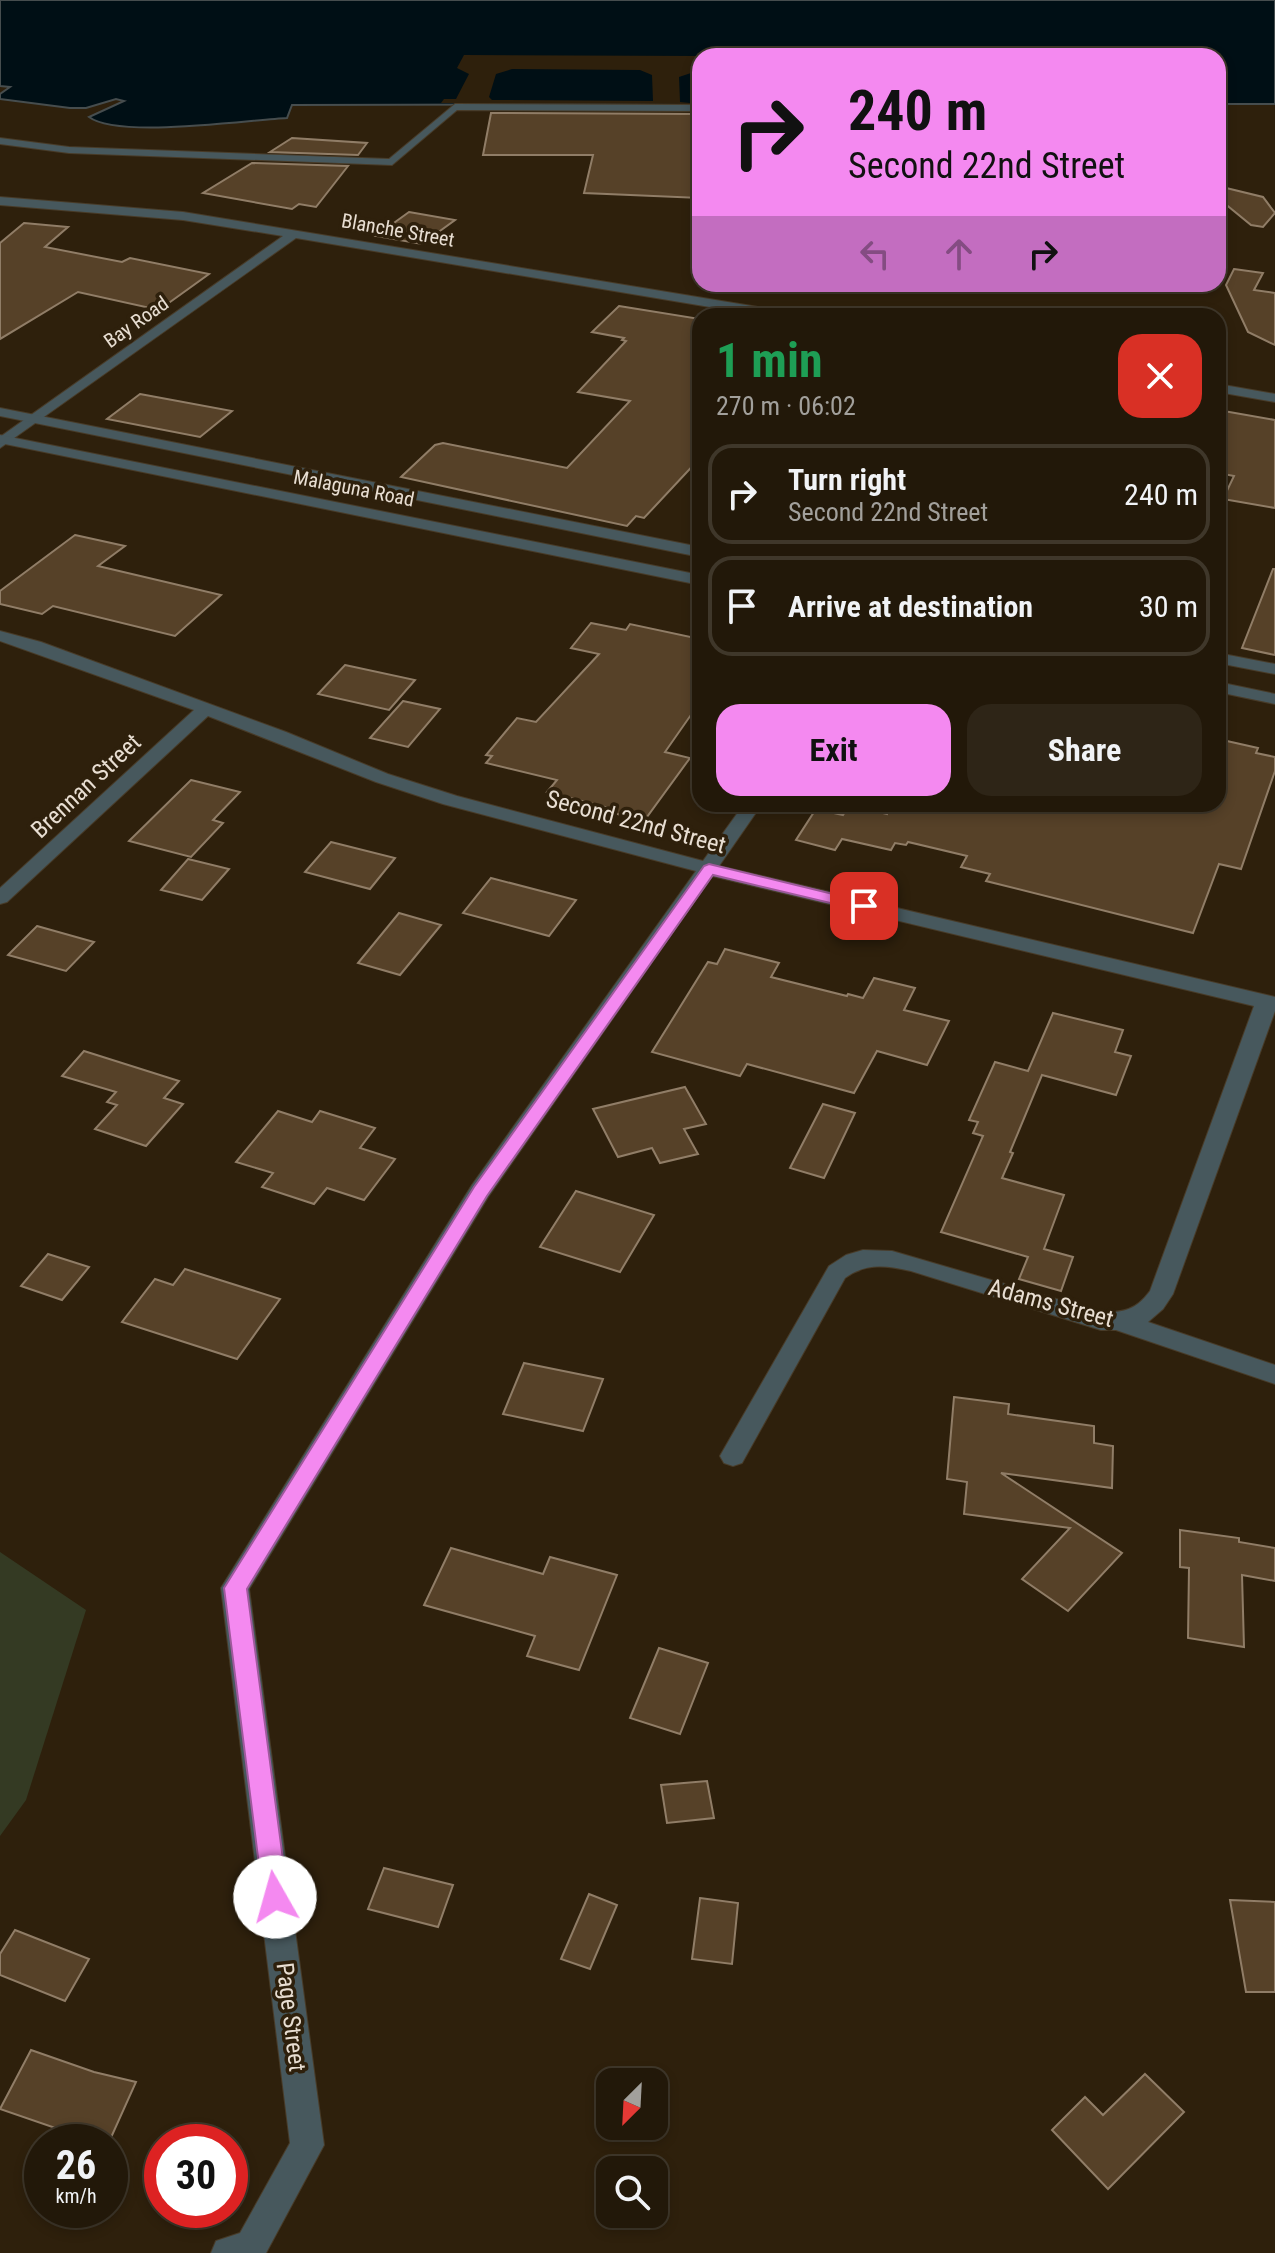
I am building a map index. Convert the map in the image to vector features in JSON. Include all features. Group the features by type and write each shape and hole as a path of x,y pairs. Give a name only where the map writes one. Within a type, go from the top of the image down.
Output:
{"street":[{"name":"Blanche Street","path":"0,201 183,216 740,308"},
{"name":"Bay Road","path":"2,441 295,233"},
{"path":"1226,389 1275,398"},
{"name":"Malaguna Road","path":"0,412 692,550"},
{"name":"Malaguna Road","path":"2,441 692,578"},
{"name":"Second 22nd Street","path":"0,636 205,709 417,790 709,869 1270,1003"},
{"path":"1226,660 1275,669"},
{"path":"1226,689 1275,699"},
{"name":"Brennan Street","path":"0,898 205,709"},
{"name":"Page Street","path":"228,2253 251,2247 307,2145 235,1588 480,1191 748,812"},
{"name":"Adams Street","path":"733,1456 837,1272 857,1259 884,1257 912,1263 1101,1321 1121,1322 1143,1316 1161,1294 1270,1003"},
{"path":"1121,1322 1275,1375"}],"lane":[{"path":"0,141 69,150 392,162 455,107 692,108"}],"green space":[{"path":"0,1552 86,1610 26,1800 0,1836"}],"shaded area":[{"path":"0,0 1275,0 1275,104 1226,104 1226,48 692,48 692,104 292,105 287,118 154,128 127,127 89,117 124,101 116,99 86,108 70,108 0,99 0,94 10,87 0,86"}],"pier":[{"path":"464,55 692,56 692,73 679,77 680,102 692,104 441,103 444,99 456,99 469,74 457,68","holes":["512,69 640,70 652,75 653,101 492,100 489,97 496,74"]}],"building":[{"path":"491,113 692,114 692,198 584,193 593,155 483,155"},
{"path":"292,138 367,143 358,155 270,152"},
{"path":"252,163 348,166 316,207 299,204 292,209 203,193"},
{"path":"1226,188 1263,197 1275,213 1263,227 1251,225 1226,205"},
{"path":"409,212 455,220 422,244 376,236"},
{"path":"24,223 68,227 45,247 122,262 130,258 209,274 159,310 78,292 0,339 0,243"},
{"path":"1234,269 1263,273 1254,290 1275,293 1275,345 1248,332 1226,285"},
{"path":"619,306 692,318 692,467 644,518 636,516 627,526 401,477 435,445 443,443 567,468 630,401 578,392 626,341 592,332"},
{"path":"140,394 232,411 200,437 107,419"},
{"path":"1226,411 1275,420 1275,508 1226,500 1234,476 1226,474"},
{"path":"75,535 125,546 98,566 221,595 175,636 53,606 42,614 0,604 0,591"},
{"path":"1275,569 1275,655 1242,648"},
{"path":"591,623 626,630 630,624 692,637 692,713 665,752 690,758 644,821 606,811 609,808 547,792 557,780 486,763 492,756 486,755 517,718 536,722 599,654 571,648"},
{"path":"345,665 415,680 389,710 318,694"},
{"path":"403,701 440,709 408,747 370,738"},
{"path":"1226,741 1258,748 1256,753 1275,757 1275,771 1241,869 1219,864 1193,933 986,881 990,874 961,867 967,856 908,842 906,845 895,843 891,850 842,839 835,850 796,840 814,812 1226,812"},
{"path":"191,780 240,792 213,820 223,823 191,857 129,841"},
{"path":"331,842 395,858 370,889 305,872"},
{"path":"188,859 229,869 202,900 161,890"},
{"path":"491,878 576,900 549,936 463,913"},
{"path":"399,913 441,925 400,975 358,963"},
{"path":"37,926 94,942 66,971 8,955"},
{"path":"725,949 779,963 771,977 847,996 863,998 874,978 915,988 904,1010 949,1021 927,1065 877,1051 854,1093 747,1064 740,1076 652,1052 708,962 717,964"},
{"path":"1053,1013 1123,1030 1115,1052 1131,1056 1116,1095 1042,1075 1002,1178 1064,1195 1044,1249 1073,1257 1061,1291 1019,1279 1028,1257 941,1232 983,1136 973,1133 978,1122 969,1120 995,1062 1028,1071"},
{"path":"84,1051 179,1081 164,1098 183,1104 146,1146 95,1129 117,1105 107,1102 116,1092 62,1076"},
{"path":"685,1087 706,1124 684,1129 698,1154 660,1163 652,1148 618,1157 593,1109"},
{"path":"823,1104 855,1113 824,1178 790,1168"},
{"path":"278,1111 312,1122 320,1111 375,1128 360,1148 395,1159 364,1200 327,1188 314,1204 262,1187 273,1173 236,1162"},
{"path":"576,1191 654,1215 620,1272 540,1247"},
{"path":"48,1254 89,1267 62,1300 21,1286"},
{"path":"185,1269 280,1299 237,1359 122,1322 155,1279 173,1285"},
{"path":"524,1363 603,1379 583,1431 503,1414"},
{"path":"954,1397 1009,1404 1008,1414 1094,1426 1094,1443 1113,1446 1112,1488 1001,1473 1122,1553 1068,1611 1022,1579 1070,1528 964,1514 967,1482 947,1479"},
{"path":"1180,1530 1239,1538 1239,1542 1275,1548 1275,1581 1242,1575 1244,1647 1188,1638 1189,1568 1180,1567"},
{"path":"451,1548 543,1574 550,1557 617,1575 579,1670 527,1656 535,1636 424,1605"},
{"path":"659,1648 708,1663 680,1734 630,1718"},
{"path":"707,1781 714,1818 667,1823 661,1785"},
{"path":"384,1868 453,1885 438,1927 368,1909"},
{"path":"589,1894 617,1905 590,1969 561,1959"},
{"path":"700,1898 738,1903 732,1964 692,1959"},
{"path":"1230,1900 1275,1902 1275,1992 1246,1992"},
{"path":"15,1930 89,1959 65,2001 0,1975 0,1954"},
{"path":"31,2050 94,2072 136,2082 117,2124 44,2124 0,2109"},
{"path":"1145,2074 1184,2112 1108,2189 1052,2130 1085,2097 1103,2115"}],"route":[{"path":"275,1897 235,1588 480,1191 709,869 864,906"}]}
